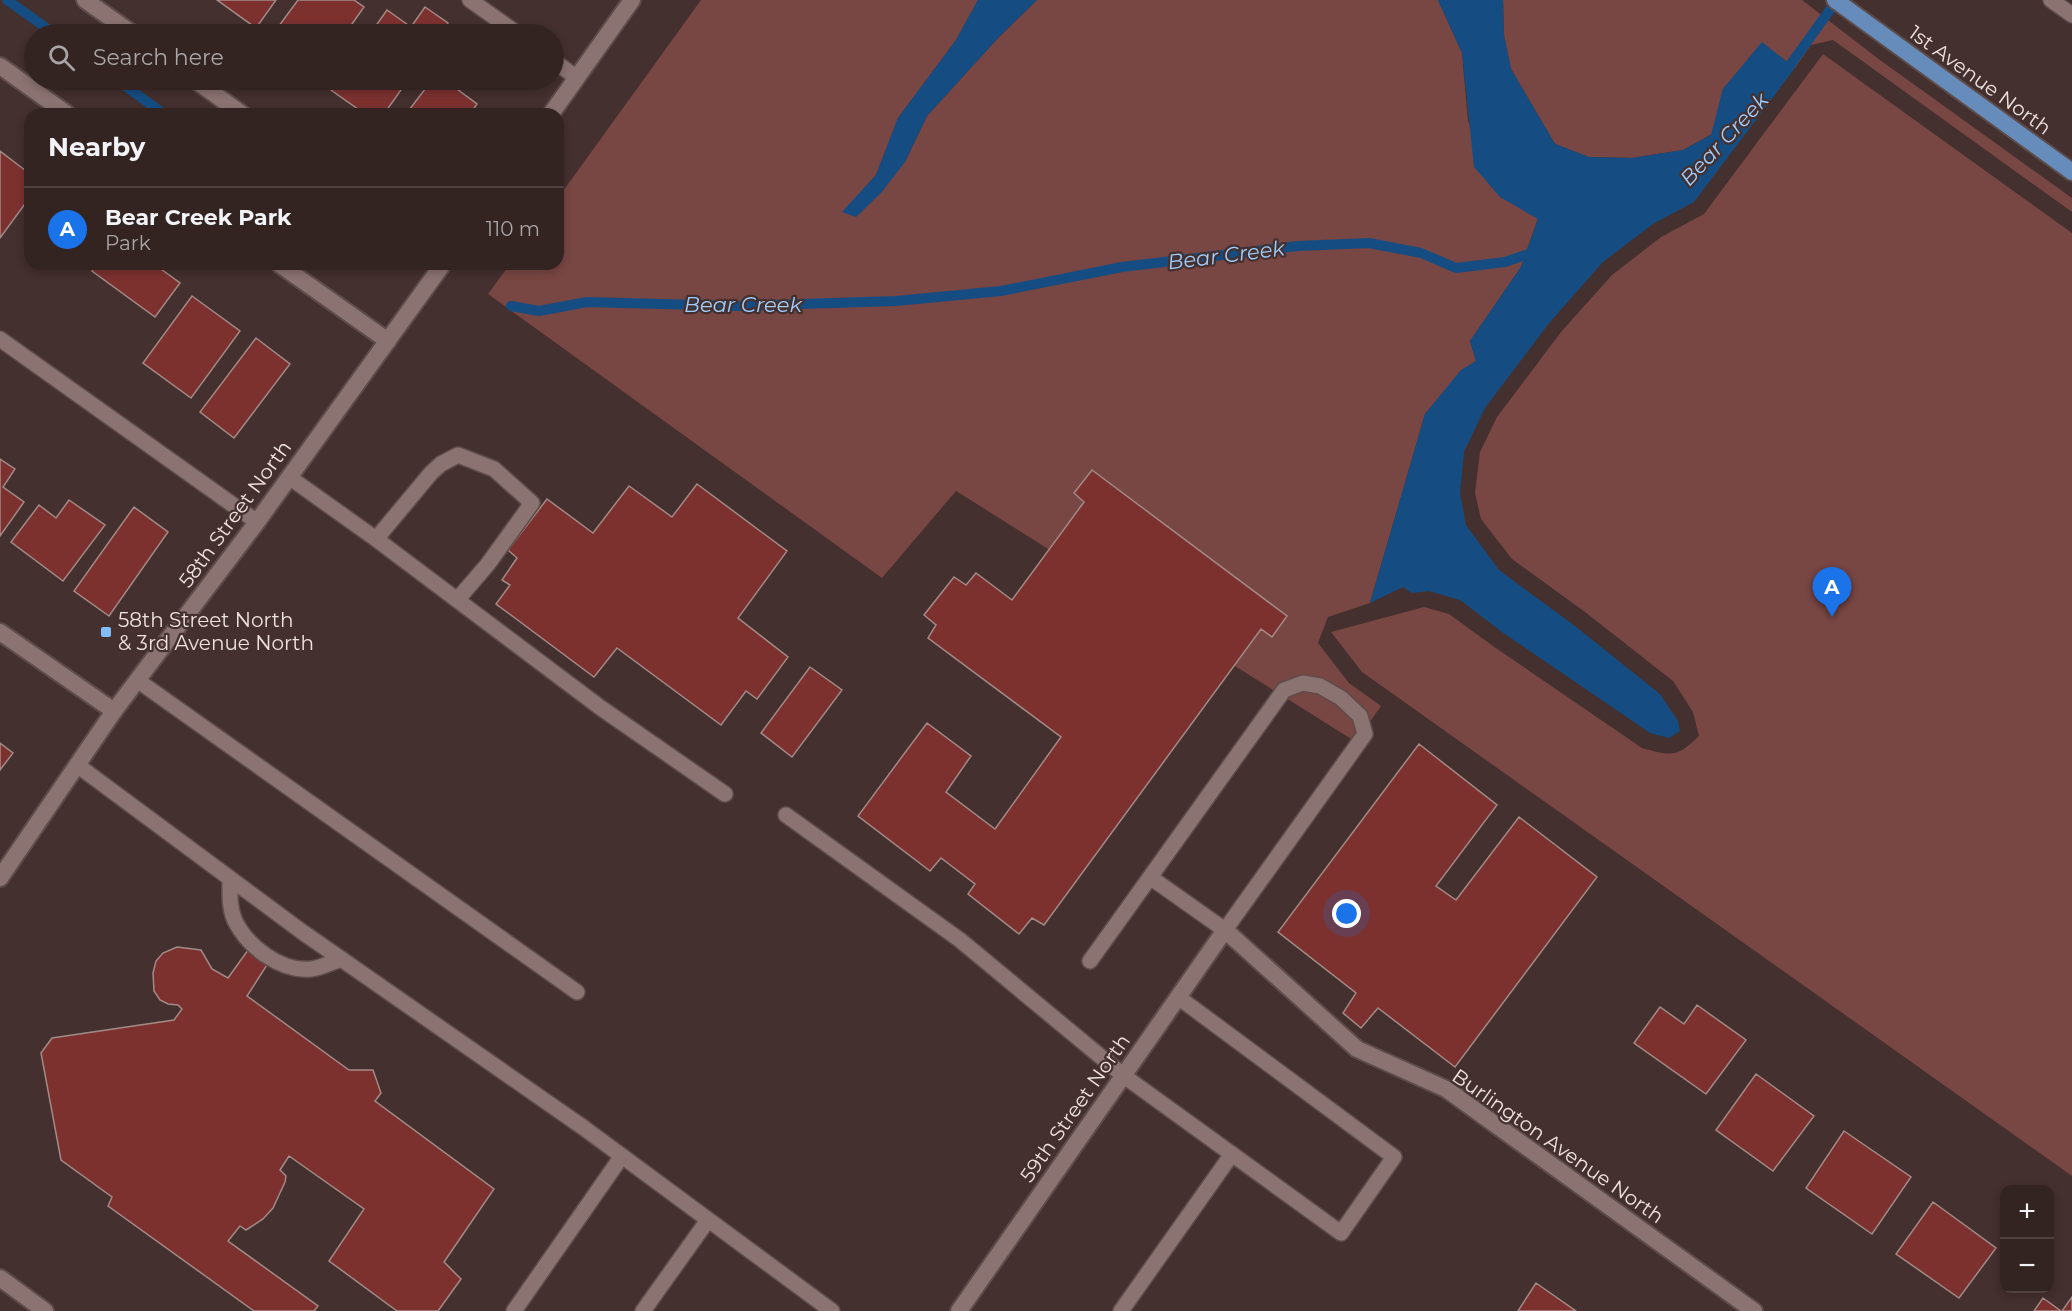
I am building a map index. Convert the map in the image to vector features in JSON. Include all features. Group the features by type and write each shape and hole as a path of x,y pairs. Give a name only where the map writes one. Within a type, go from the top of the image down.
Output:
{"main road":[{"name":"1st Avenue North","path":"1835,0 2072,172"}],"street":[{"path":"85,0 119,24"},
{"path":"555,108 632,0"},
{"path":"0,66 24,83"},
{"path":"34,90 59,108"},
{"path":"209,90 234,108"},
{"path":"287,270 388,341"},
{"name":"58th Street North","path":"0,878 114,711 257,522 439,270"},
{"path":"0,632 114,711"},
{"name":"59th Street North","path":"959,1311 1226,930"},
{"name":"Burlington Avenue North","path":"1226,930 1357,1049 1446,1089 1754,1311"},
{"path":"0,1278 45,1311"}],"lane":[{"path":"470,0 504,24"},
{"path":"2051,0 2072,15"},
{"path":"564,68 577,78"},
{"path":"0,339 257,522"},
{"path":"376,539 431,472 441,464 458,455 494,469 532,503 488,564 457,600"},
{"path":"289,477 376,539 601,708 725,794"},
{"path":"137,680 577,992"},
{"path":"1090,961 1150,877 1284,690 1303,683 1320,686 1341,698 1360,716 1365,734 1226,930 1150,877"},
{"path":"77,765 230,879 622,1155 832,1311"},
{"path":"786,816 960,940 1124,1076 1341,1233 1394,1157 1178,997"},
{"path":"230,879 230,904 234,920 244,935 267,957 294,969 312,969 342,959"},
{"path":"1121,1311 1232,1154"},
{"path":"514,1311 622,1155"},
{"path":"643,1311 708,1220"}],"shaded area":[{"path":"701,0 978,0 956,40 898,118 876,175 843,212 905,162 927,116 999,37 1037,0 1438,0 1462,53 1468,121 1500,197 1538,218 1521,267 1470,341 1476,361 1461,371 1425,414 1370,603 1328,617 1318,643 1349,683 1381,706 1356,742 956,491 882,578 488,294 506,270 564,270 564,190"},
{"path":"1503,0 1802,0 1880,60 2072,198 2072,212 1833,40 1811,45 1795,68 1762,43 1723,89 1712,134 1683,150 1632,158 1589,157 1555,144 1511,69 1504,35"},
{"path":"1823,54 2072,233 2072,1176 1362,672 1331,632 1424,607 1449,614 1642,748 1667,754 1679,752 1699,736 1693,712 1673,681 1585,612 1512,559 1481,519 1475,493 1480,452 1497,417 1561,332 1612,275 1661,237 1704,214"}],"water":[{"path":"978,0 1037,0 999,37 927,116 905,162 881,193 856,217 842,212 876,175 898,118 956,40"},
{"path":"1438,0 1503,0 1504,35 1511,69 1555,144 1589,157 1632,158 1683,150 1711,135 1723,89 1762,42 1795,68 1694,202 1653,224 1603,262 1550,322 1485,408 1464,452 1460,493 1466,525 1499,570 1575,626 1660,694 1678,721 1680,731 1669,738 1650,733 1502,632 1460,600 1429,591 1412,593 1403,587 1370,603 1425,414 1461,370 1476,361 1470,341 1521,267 1538,219 1500,197 1474,167 1462,53"}],"building":[{"path":"217,0 276,0 259,24 250,24"},
{"path":"298,0 354,0 364,7 352,24 280,24"},
{"path":"425,7 448,23 447,24 413,24"},
{"path":"387,10 407,24 377,24"},
{"path":"331,90 401,90 388,108 356,108"},
{"path":"424,90 458,90 477,104 474,108 411,108"},
{"path":"0,151 24,169 24,205 0,238"},
{"path":"162,270 180,283 155,317 92,271"},
{"path":"192,296 240,331 191,398 143,363"},
{"path":"256,338 290,364 234,438 200,412"},
{"path":"0,459 15,469 3,487 24,502 0,536"},
{"path":"1092,470 1287,616 1272,637 1261,629 1044,925 1032,918 1019,934 968,894 975,884 941,858 930,871 858,816 927,723 971,756 946,792 995,829 1061,737 928,638 936,625 924,615 954,577 966,585 976,573 1012,600 1084,502 1074,493"},
{"path":"697,484 787,551 738,618 788,657 757,699 746,691 721,725 617,648 594,677 496,604 510,585 502,580 517,558 508,550 547,499 593,533 629,486 672,517"},
{"path":"69,500 105,525 63,581 11,542 39,505 56,518"},
{"path":"134,507 168,532 109,616 74,591"},
{"path":"810,667 842,690 792,757 761,733"},
{"path":"0,743 13,753 0,770"},
{"path":"1419,744 1497,805 1436,886 1456,900 1519,817 1597,877 1455,1067 1378,1008 1361,1028 1343,1013 1356,993 1278,932"},
{"path":"177,947 201,950 212,969 228,978 248,950 267,965 247,996 349,1070 373,1070 381,1093 375,1101 494,1189 444,1262 461,1279 438,1311 397,1311 329,1261 364,1209 289,1156 280,1170 286,1176 285,1182 273,1208 263,1219 246,1230 240,1226 228,1241 318,1306 314,1311 254,1311 108,1206 112,1197 61,1160 41,1053 52,1038 174,1020 182,1009 178,1005 160,1000 154,991 153,973 156,961 163,953"},
{"path":"1697,1005 1746,1040 1706,1094 1634,1043 1660,1007 1684,1024"},
{"path":"1756,1074 1814,1116 1773,1171 1716,1130"},
{"path":"1844,1131 1911,1177 1872,1234 1806,1188"},
{"path":"1933,1202 1996,1248 1959,1298 1896,1254"},
{"path":"1536,1283 1576,1311 1518,1311"},
{"path":"2072,1297 2072,1311 2062,1311"},
{"path":"2043,1298 2061,1311 2034,1311"}],"waterway":[{"name":"Bear Creek","path":"7,0 41,24"},
{"name":"Bear Creek","path":"1783,75 1837,0"},
{"name":"Bear Creek","path":"131,90 156,108"},
{"name":"Bear Creek","path":"511,306 539,311 587,302 736,306 896,301 1001,291 1122,267 1298,246 1369,243 1421,253 1456,268 1505,262 1537,251"}],"place":[{"name":"Bear Creek Park","path":"1832,617"},
{"name":"58th Street North & 3rd Avenue North","path":"106,632"}]}
